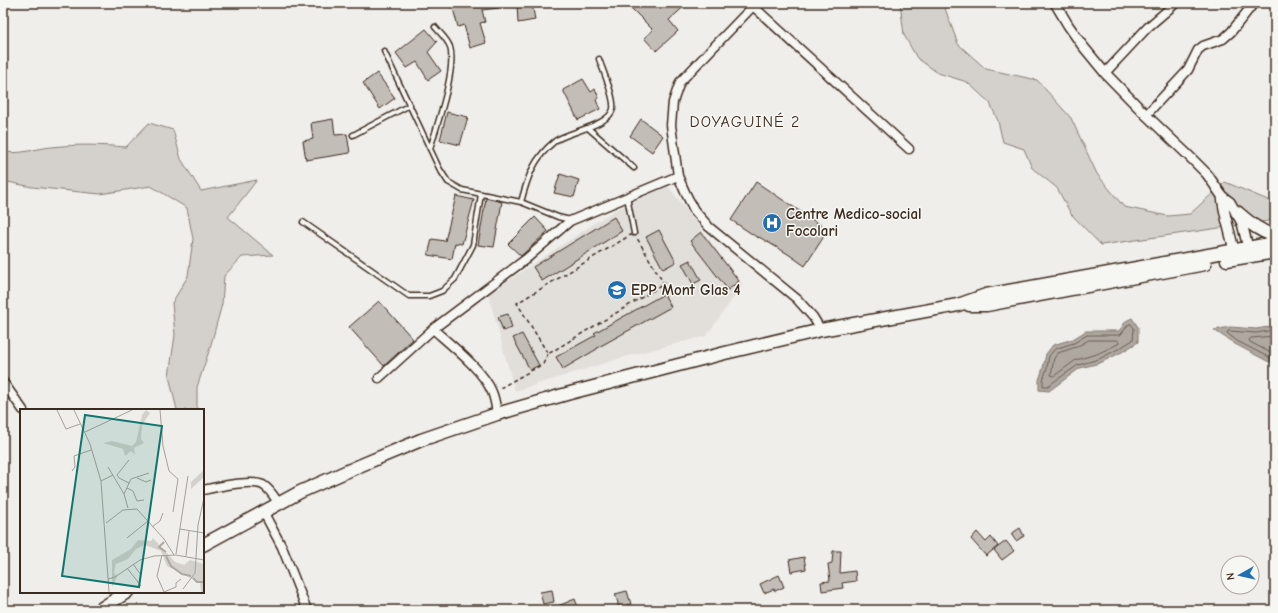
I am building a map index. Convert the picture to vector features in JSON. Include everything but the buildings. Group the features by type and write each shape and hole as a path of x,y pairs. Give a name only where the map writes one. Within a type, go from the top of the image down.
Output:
{"main road":[{"path":"1237,212 1253,227 1275,236"},
{"path":"1249,252 1275,243"},
{"path":"204,544 300,492 394,451 421,440 497,414 570,393 821,330 958,305 986,296 1235,254 1249,252 1275,252"},
{"path":"99,610 125,593"}],"street":[{"path":"1055,3 1068,26 1105,72 1146,115 1207,174 1222,196 1230,202 1242,222 1249,252"},
{"path":"1105,72 1148,27 1176,3"},
{"path":"1146,115 1188,70 1198,50 1203,46 1223,39 1231,32 1254,3"},
{"path":"821,330 813,317 797,299 709,227 694,210 678,176 672,125 673,102 680,82 754,4 909,148"},
{"path":"379,378 433,328 526,259 570,221 678,176"},
{"path":"1222,196 1223,206 1232,237 1235,254"},
{"path":"433,328 464,356 485,380 492,393 497,414"},
{"path":"3,382 22,409"},
{"path":"204,490 226,485 251,483 262,485 272,493 279,504"},
{"path":"264,513 282,547 307,610"}],"lane":[{"path":"430,149 450,80 452,60 450,46 436,27"},
{"path":"384,51 439,168 448,182 462,190 521,202 570,221"},
{"path":"521,202 529,176 539,157 556,140 588,128 608,117 613,109 612,95 599,59"},
{"path":"353,135 410,105"},
{"path":"588,128 634,168"},
{"path":"303,222 409,296 429,296 442,291 456,279 473,245 481,194"},
{"path":"627,197 634,233"}],"path":[{"path":"492,393 543,364 548,354 664,284 634,233 517,303 548,354"}],"shaded area":[{"path":"900,3 943,3 958,44 986,69 1037,80 1071,118 1097,174 1124,207 1168,216 1190,214 1225,182 1275,203 1275,220 1101,245 1071,214 1057,188 1032,168 1024,149 1003,142 998,121 990,103 967,82 938,73 917,58 904,35"},
{"path":"149,123 173,130 181,159 201,191 257,180 228,217 273,255 242,257 224,276 222,304 197,387 197,409 177,409 169,376 175,335 172,303 188,276 193,239 187,208 151,186 100,194 32,187 3,181 3,151 15,153 71,145 126,147"},
{"name":"EPP Mont Glas 4","path":"668,186 743,285 706,336 628,356 515,391 488,294 613,211"}],"water":[{"path":"1132,318 1138,327 1138,342 1100,363 1080,368 1049,391 1039,390 1039,380 1046,354 1053,345 1073,339 1086,331 1119,331 1126,321"},
{"path":"1275,326 1275,361 1269,362 1235,344 1214,330 1230,327 1256,329"}],"place":[{"name":"Centre Medico-social Focolari","path":"772,223"},
{"name":"EPP Mont Glas 4","path":"617,290"}],"district":[{"name":"DOYAGUINÉ 2","path":"745,121"}]}
